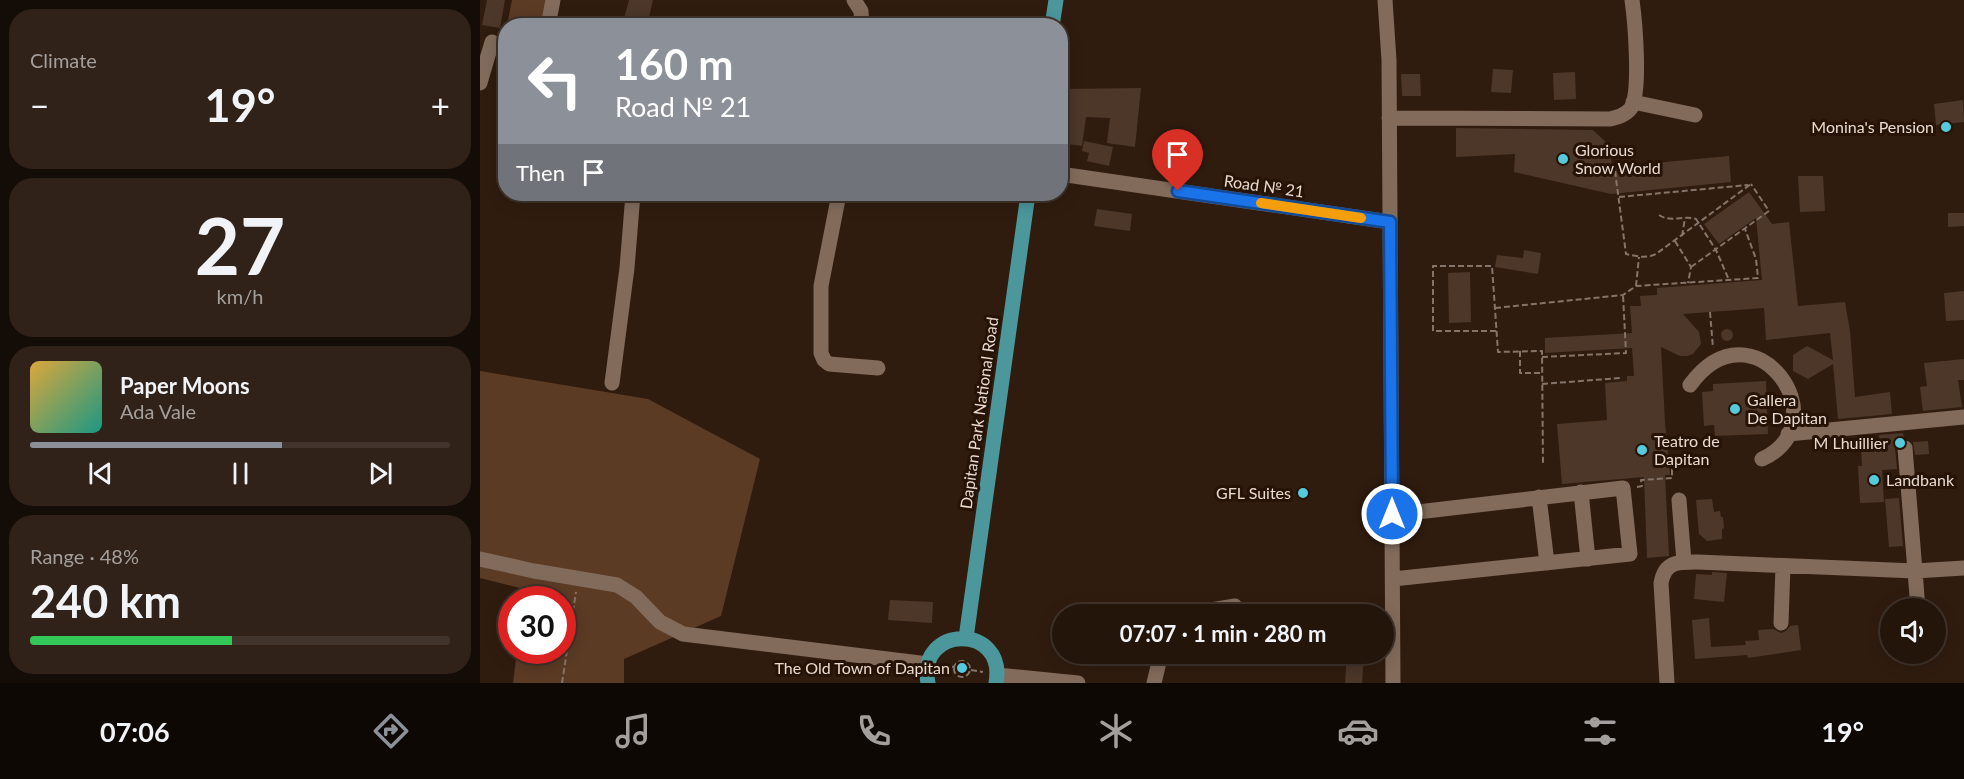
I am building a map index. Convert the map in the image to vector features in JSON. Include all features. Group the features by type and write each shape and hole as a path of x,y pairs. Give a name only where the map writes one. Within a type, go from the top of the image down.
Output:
{"main road":[{"path":"1053,18 1056,0"},
{"name":"Dapitan Park National Road","path":"966,638 1027,201"},
{"path":"928,683 928,664 931,657 942,644 957,638 973,640 986,647 995,660 997,679"}],"street":[{"path":"550,18 553,0"},
{"path":"854,0 861,11 861,18"},
{"path":"1385,0 1389,60 1393,683"},
{"path":"1389,118 1610,119 1625,114 1634,102 1637,71 1632,0"},
{"path":"482,77 492,42"},
{"path":"1634,102 1695,115"},
{"name":"Road № 21","path":"1068,175 1390,222"},
{"path":"612,384 627,268 632,201"},
{"path":"838,201 821,286 820,353 829,364 878,368"},
{"path":"1690,385 1700,371 1714,361 1729,356 1758,359 1777,371 1790,390 1793,419 1788,434 1780,446 1762,459"},
{"path":"1788,434 1964,417"},
{"path":"1905,448 1917,598"},
{"path":"1392,514 1623,488 1630,555 1393,579"},
{"path":"1581,492 1588,559"},
{"path":"1539,497 1547,563"},
{"path":"1679,500 1684,562"},
{"path":"480,559 617,585 636,597 660,622 683,634 928,664"},
{"path":"1667,683 1661,583 1663,571 1671,564 1684,562 1914,571 1964,568"},
{"path":"1781,623 1783,566"},
{"path":"1154,683 1159,664"},
{"path":"997,679 1078,683"}],"path":[{"path":"1616,171 1626,254 1639,257 1651,256 1675,241 1751,184"},
{"path":"1619,197 1751,184"},
{"path":"1691,267 1769,211 1751,184"},
{"path":"1659,215 1668,220 1695,218 1716,250 1729,280"},
{"path":"1682,236 1685,218"},
{"path":"1495,308 1623,295 1636,286 1758,278 1756,259 1745,229"},
{"path":"1675,241 1691,267 1689,283"},
{"path":"1636,286 1639,257"},
{"path":"1496,331 1433,331 1433,266 1492,266 1498,352 1542,351 1543,463"},
{"path":"1542,357 1626,352 1623,295"},
{"path":"1710,312 1714,361"},
{"path":"1520,351 1520,373 1542,373"},
{"path":"1542,384 1620,378"},
{"path":"1623,488 1642,486 1641,480 1672,478 1672,466 1705,463"},
{"path":"562,683 579,578"},
{"path":"961,661 970,666 970,671 965,676 960,676 955,671 956,664 961,661"}],"shaded area":[{"path":"512,0 548,0 544,18 509,18"},
{"path":"480,371 648,399 760,459 721,616 624,659 624,683 513,683 515,664 576,664 576,586 512,586 480,578"}],"building":[{"path":"487,0 505,0 502,18 498,18 498,28 482,25"},
{"path":"629,0 653,0 649,18 624,18"},
{"path":"1493,69 1513,70 1511,93 1491,92"},
{"path":"1575,72 1576,99 1554,100 1553,73"},
{"path":"1401,74 1420,74 1421,96 1402,96"},
{"path":"1141,88 1135,147 1107,143 1110,118 1086,117 1082,146 1068,144 1068,89"},
{"path":"1963,100 1964,122 1936,125 1934,104"},
{"path":"1456,128 1593,130 1610,146 1612,167 1729,156 1731,182 1611,194 1514,172 1515,154 1456,157"},
{"path":"1084,141 1113,147 1109,166 1087,161 1089,153 1082,151"},
{"path":"1798,176 1823,176 1825,211 1800,212"},
{"path":"1749,192 1772,224 1789,222 1798,306 1845,302 1850,331 1855,397 1890,392 1892,414 1838,419 1833,364 1808,379 1793,371 1793,355 1807,346 1833,360 1830,333 1766,340 1764,308 1683,314 1699,332 1701,344 1693,354 1687,356 1680,356 1661,347 1670,475 1665,475 1669,556 1647,558 1644,477 1562,484 1557,424 1607,420 1605,383 1627,381 1627,376 1634,376 1632,348 1545,353 1545,338 1632,333 1630,306 1641,306 1640,296 1657,295 1657,288 1762,280 1756,218 1719,244 1704,224"},
{"path":"1097,209 1132,214 1130,231 1094,226"},
{"path":"1948,213 1964,213 1964,226 1948,227"},
{"path":"1524,250 1541,253 1538,274 1495,267 1497,255 1523,258"},
{"path":"1470,272 1471,322 1449,323 1448,273"},
{"path":"1964,291 1964,320 1946,321 1944,293"},
{"path":"1729,329 1733,335 1729,341 1725,341 1721,333"},
{"path":"1964,359 1964,380 1958,380 1962,407 1923,411 1920,387 1927,386 1924,363"},
{"name":"Gallera De Dapitan","path":"1766,381 1768,434 1715,436 1714,425 1704,426 1702,392 1713,391 1713,384"},
{"path":"1903,433 1904,438 1899,440 1895,448 1897,469 1882,470 1884,502 1860,503 1858,466 1862,466 1861,449 1880,447 1879,435"},
{"path":"1928,441 1929,454 1915,455 1913,442"},
{"path":"1899,498 1903,546 1889,547 1885,499"},
{"path":"1712,499 1714,512 1720,511 1723,517 1724,528 1722,539 1707,541 1699,534 1696,500"},
{"path":"1712,572 1727,573 1724,602 1694,599 1696,574 1712,575"},
{"path":"890,600 933,602 932,623 888,620"},
{"path":"1709,618 1711,647 1746,645 1745,641 1759,640 1758,630 1773,629 1781,633 1790,626 1798,625 1801,650 1748,658 1747,655 1695,659 1692,620"},
{"path":"1346,664 1363,664 1362,683 1345,683"}],"slow traffic":[{"path":"1261,203 1361,218"}],"place":[{"name":"Monina's Pension","path":"1946,127"},
{"name":"Glorious Snow World","path":"1563,159"},
{"name":"Gallera De Dapitan","path":"1735,409"},
{"name":"M Lhuillier","path":"1900,443"},
{"name":"Teatro de Dapitan","path":"1642,450"},
{"name":"Landbank","path":"1874,480"},
{"name":"GFL Suites","path":"1303,493"},
{"name":"The Old Town of Dapitan","path":"962,668"}],"route":[{"path":"1178,191 1390,222 1392,514"}]}
